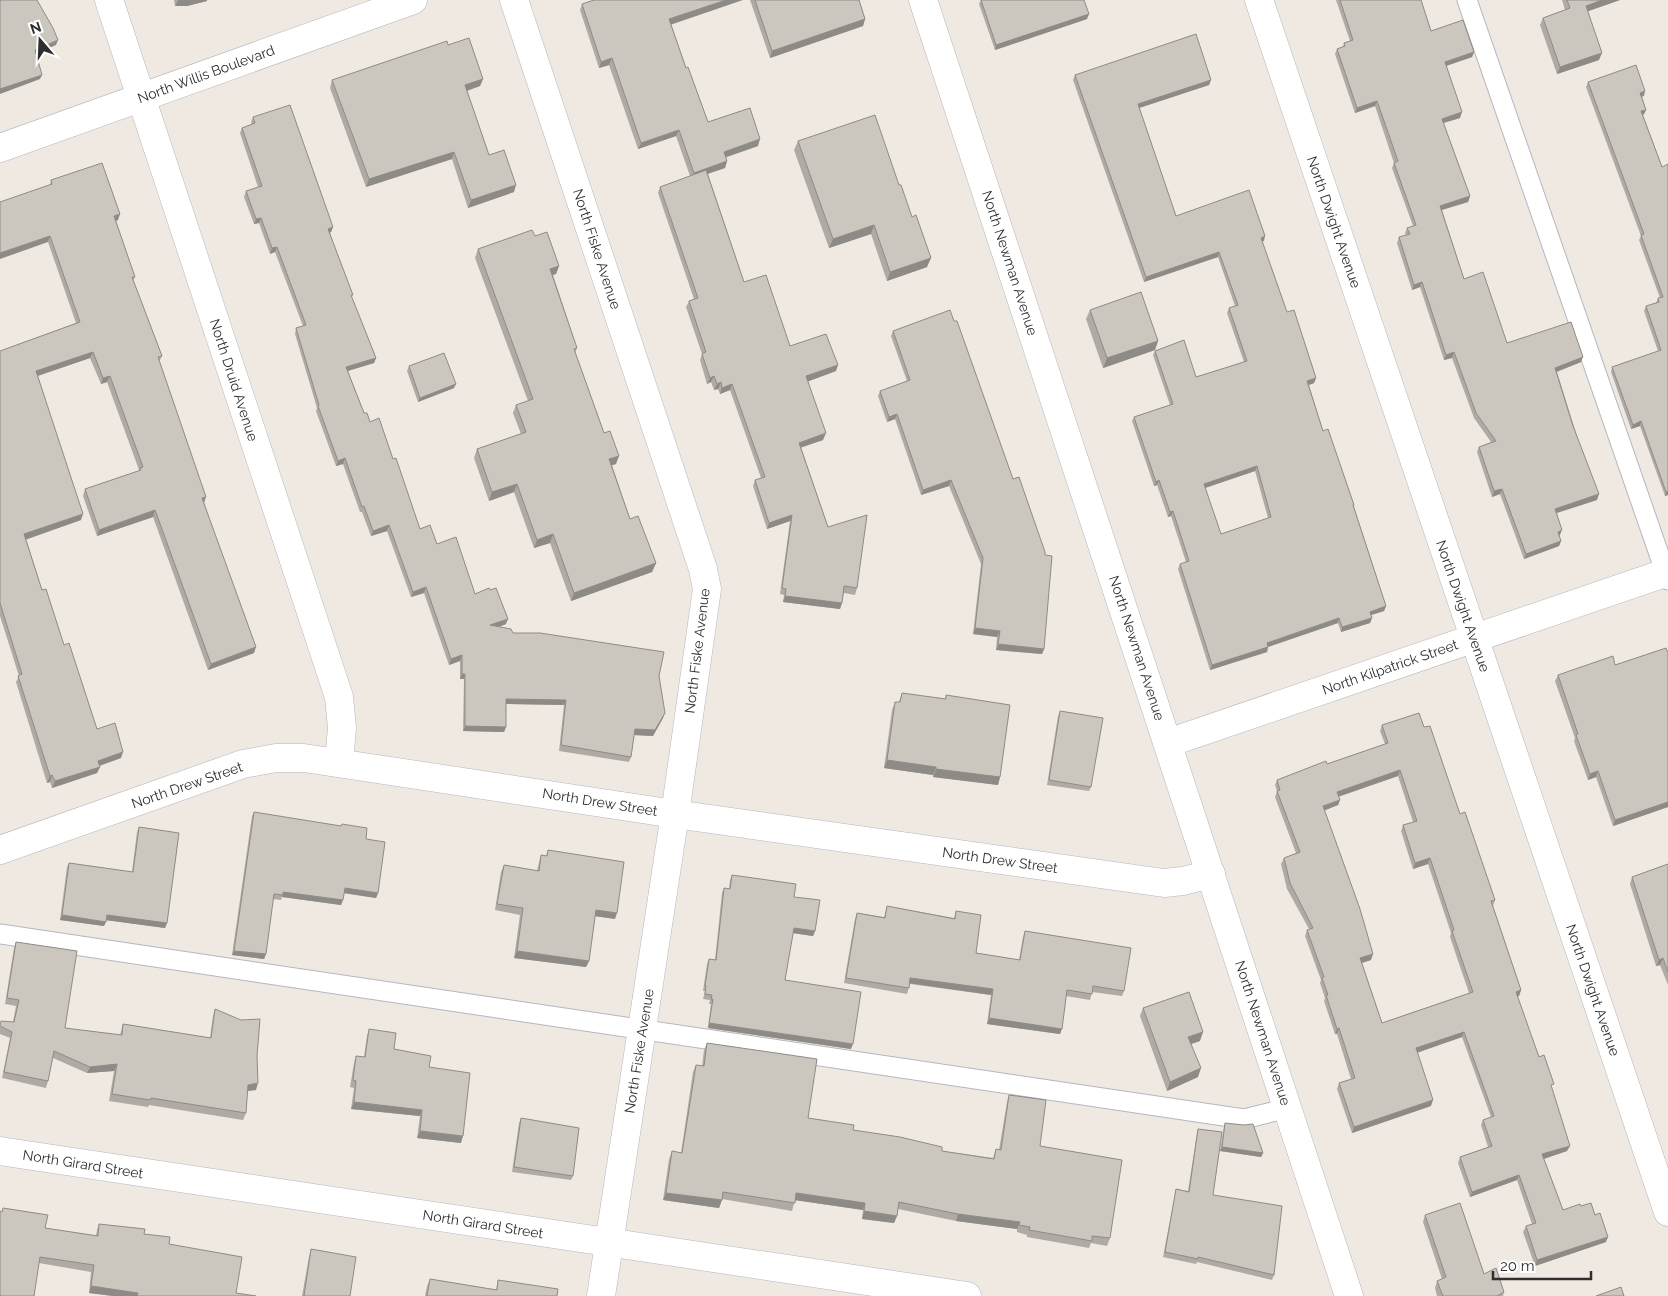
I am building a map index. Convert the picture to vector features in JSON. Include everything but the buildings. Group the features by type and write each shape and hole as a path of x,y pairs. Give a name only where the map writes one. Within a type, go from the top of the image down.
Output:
{"street":[{"name":"North Druid Avenue","path":"109,0 339,697 342,728 339,762"},
{"name":"North Willis Boulevard","path":"0,148 413,0"},
{"name":"North Fiske Avenue","path":"514,0 703,569 707,588 675,814 601,1296"},
{"name":"North Newman Avenue","path":"923,0 1349,1296"},
{"name":"North Dwight Avenue","path":"1259,0 1668,1212"},
{"name":"North Kilpatrick Street","path":"1168,743 1474,638 1667,575"},
{"name":"North Drew Street","path":"0,850 243,764 276,758 304,758 675,814 1164,883 1183,881 1211,874"},
{"name":"North Girard Street","path":"0,1151 967,1296"}],"lane":[{"path":"1467,0 1667,575"},
{"path":"0,934 1244,1119 1288,1108"}]}
